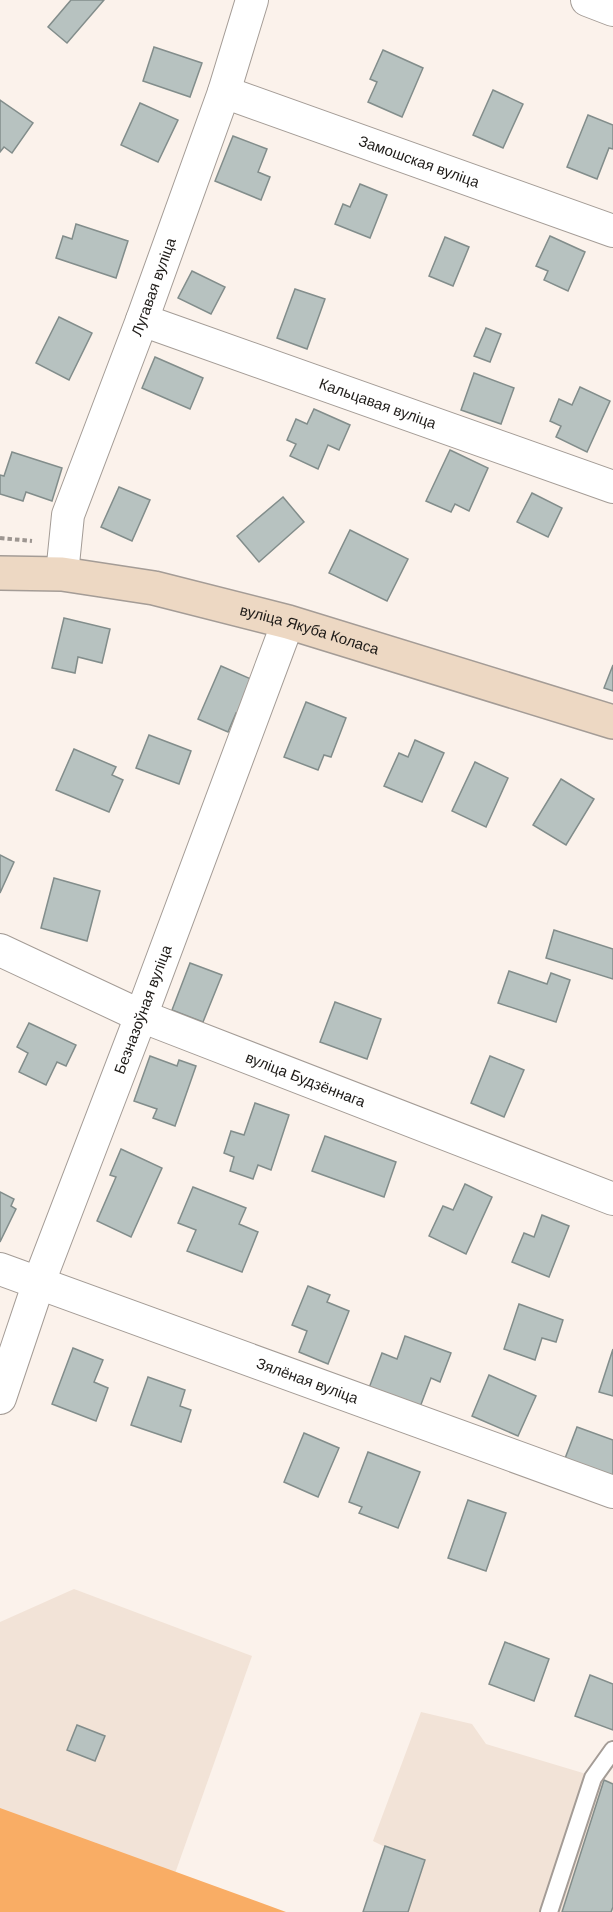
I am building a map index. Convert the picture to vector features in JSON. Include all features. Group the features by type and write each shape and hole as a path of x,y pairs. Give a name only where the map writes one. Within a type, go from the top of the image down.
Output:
{"main road":[{"name":"вуліца Якуба Коласа","path":"0,573 62,574 154,588 288,622 613,722"}],"street":[{"name":"Лугавая вуліца","path":"62,574 68,515 224,93 252,0"},
{"path":"587,0 613,10"},
{"name":"Замошская вуліца","path":"224,93 613,231"},
{"name":"Кальцавая вуліца","path":"142,320 613,487"},
{"name":"Безназоўная вуліца","path":"0,1398 39,1282 288,622"},
{"name":"вуліца Будзённага","path":"0,951 141,1016 613,1199"},
{"name":"Зялёная вуліца","path":"0,1269 613,1492"}],"lane":[{"path":"549,1912 593,1778 613,1750"}],"shaded area":[{"path":"74,1589 252,1656 166,1899 0,1846 0,1622"},
{"path":"421,1712 472,1724 486,1744 613,1782 613,1912 363,1912 385,1847 373,1841"},
{"path":"0,1808 286,1912 0,1912"}],"building":[{"path":"71,0 104,0 67,43 48,27"},
{"path":"154,47 202,63 190,97 143,81"},
{"path":"383,50 423,68 402,117 368,102 377,82 370,79"},
{"path":"493,90 523,104 503,148 473,135"},
{"path":"0,100 33,123 12,153 4,147 0,152"},
{"path":"140,103 178,120 158,162 121,145"},
{"path":"588,115 613,125 613,149 609,148 597,179 567,167"},
{"path":"233,136 267,149 258,172 270,177 261,200 215,181"},
{"path":"360,184 387,195 370,238 335,224 343,204 350,207"},
{"path":"76,224 128,241 116,278 56,258 63,236 72,239"},
{"path":"550,236 585,252 568,291 544,280 548,271 536,266"},
{"path":"445,237 469,247 453,286 429,276"},
{"path":"192,271 225,287 211,314 178,298"},
{"path":"295,289 325,299 307,349 277,338"},
{"path":"59,317 92,333 69,380 36,363"},
{"path":"486,328 501,334 490,362 474,356"},
{"path":"155,357 203,378 190,409 142,388"},
{"path":"474,373 514,388 501,424 461,410"},
{"path":"580,387 610,401 587,452 556,437 561,426 550,421 559,399 572,405"},
{"path":"314,409 350,425 339,450 328,445 318,469 290,456 296,444 287,440 296,419 307,424"},
{"path":"450,450 488,468 469,511 455,504 451,512 426,501"},
{"path":"12,452 62,468 52,501 26,492 23,501 0,494 0,475 4,476"},
{"path":"119,487 150,500 132,541 101,527"},
{"path":"532,493 562,508 548,537 517,522"},
{"path":"283,497 304,522 259,562 237,536"},
{"path":"350,530 408,559 387,601 329,573"},
{"path":"64,618 110,629 102,663 78,657 75,673 52,668"},
{"path":"613,665 613,691 604,688"},
{"path":"221,666 260,683 245,717 236,713 228,732 198,719"},
{"path":"306,702 346,718 331,757 324,755 318,770 284,757"},
{"path":"149,735 191,751 179,784 136,768"},
{"path":"415,740 444,753 422,802 384,786 399,753 408,757"},
{"path":"74,749 116,767 112,775 123,780 109,812 56,790"},
{"path":"475,762 508,778 486,827 452,811"},
{"path":"561,779 594,799 566,845 533,825"},
{"path":"0,855 14,862 0,893"},
{"path":"54,878 100,891 87,941 41,928"},
{"path":"554,930 613,949 613,979 546,958"},
{"path":"190,963 222,975 203,1022 172,1010"},
{"path":"509,971 547,984 551,973 570,980 556,1022 498,1003"},
{"path":"335,1002 381,1019 367,1059 320,1042"},
{"path":"29,1023 76,1045 66,1066 57,1062 46,1085 19,1072 28,1053 17,1047"},
{"path":"150,1056 177,1066 179,1060 196,1066 175,1126 153,1118 157,1109 134,1101"},
{"path":"490,1056 524,1070 504,1117 471,1103"},
{"path":"255,1103 289,1115 271,1170 258,1165 253,1179 230,1171 234,1157 224,1153 231,1131 244,1135"},
{"path":"325,1136 396,1162 384,1197 312,1171"},
{"path":"121,1149 162,1168 131,1237 97,1221 116,1177 110,1175"},
{"path":"465,1184 492,1197 466,1254 429,1236 443,1206 453,1210"},
{"path":"193,1187 246,1208 239,1224 258,1232 242,1272 187,1251 196,1230 178,1223"},
{"path":"0,1192 14,1199 11,1206 16,1209 0,1242"},
{"path":"542,1215 569,1226 549,1277 512,1262 524,1233 534,1237"},
{"path":"308,1286 330,1295 327,1302 349,1311 328,1364 299,1352 307,1331 292,1325"},
{"path":"519,1304 563,1320 556,1342 542,1338 535,1360 504,1349"},
{"path":"405,1336 451,1353 440,1382 431,1378 420,1407 369,1388 382,1353 397,1359"},
{"path":"73,1348 103,1360 94,1382 108,1388 96,1421 52,1404"},
{"path":"613,1349 613,1396 599,1392"},
{"path":"489,1375 536,1396 518,1436 472,1416"},
{"path":"148,1377 185,1390 180,1406 191,1410 181,1442 131,1425"},
{"path":"577,1427 613,1440 613,1476 561,1469"},
{"path":"304,1433 339,1448 318,1497 284,1482"},
{"path":"368,1452 420,1472 398,1528 359,1513 362,1507 349,1502"},
{"path":"468,1500 506,1513 486,1571 448,1558"},
{"path":"505,1642 549,1659 534,1701 489,1684"},
{"path":"590,1675 613,1684 613,1730 575,1716"},
{"path":"77,1725 105,1736 95,1761 67,1750"},
{"path":"604,1780 613,1784 613,1907 611,1912 562,1912"},
{"path":"385,1846 425,1860 408,1912 363,1912"}]}
